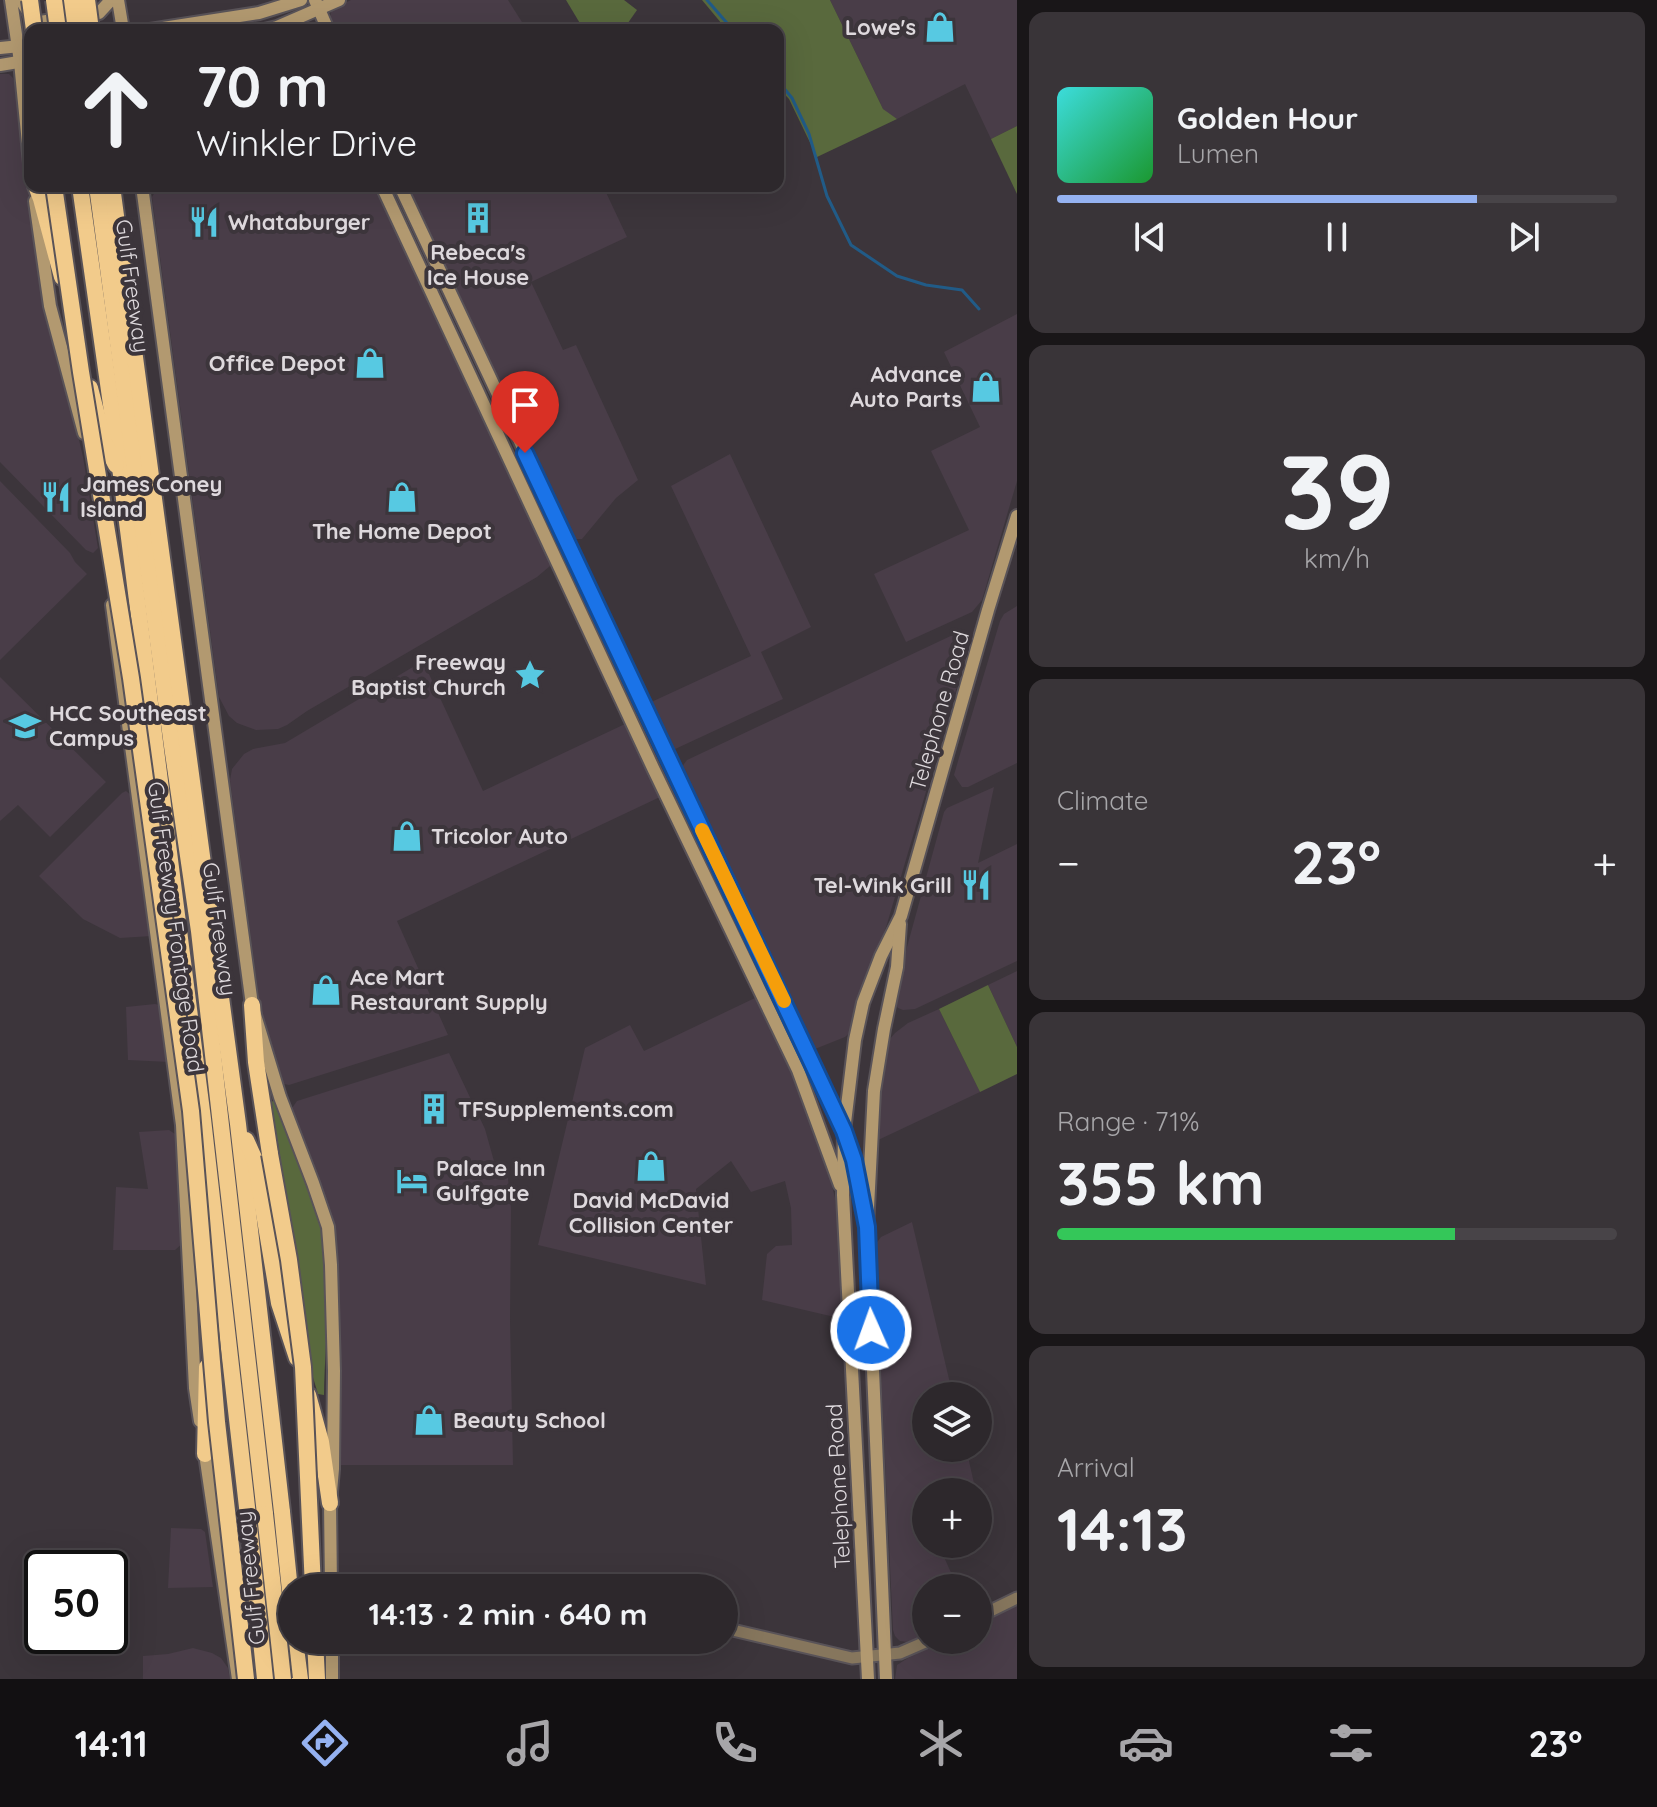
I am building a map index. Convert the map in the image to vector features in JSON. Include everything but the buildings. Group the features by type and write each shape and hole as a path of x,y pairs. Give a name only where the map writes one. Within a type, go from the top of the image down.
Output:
{"highway":[{"path":"30,0 33,24"},
{"path":"54,0 57,24"},
{"path":"72,0 75,24"},
{"path":"87,0 92,24"},
{"path":"94,24 98,0"},
{"path":"37,192 104,442 121,475"},
{"path":"55,192 131,678 191,1111 217,1422 246,1679"},
{"name":"Gulf Freeway","path":"81,192 121,475 218,1251 265,1514 282,1574"},
{"name":"Gulf Freeway","path":"98,192 203,961 283,1679"},
{"name":"Gulf Freeway","path":"113,192 238,1124 265,1514 265,1679"},
{"path":"252,1005 256,1062 289,1260 303,1367 312,1574"},
{"path":"238,1124 255,1160 279,1303 321,1442 330,1503"},
{"path":"205,1454 208,1278 218,1251"},
{"name":"Gulf Freeway","path":"297,1654 300,1679"},
{"path":"316,1654 317,1679"}],"main road":[{"path":"0,48 23,45 11,0"},
{"path":"21,0 32,18 40,22 99,13 111,0"},
{"path":"118,0 122,24"},
{"path":"292,24 306,21 317,5 339,0"},
{"path":"188,24 259,13 298,1 306,21"},
{"path":"317,5 325,24"},
{"path":"0,65 24,61"},
{"name":"Gulf Freeway Frontage Road","path":"36,192 50,306 95,483 135,767 182,1125 195,1388 238,1679"},
{"path":"143,192 252,1005 280,1097 328,1227 334,1371 331,1574"},
{"path":"387,192 704,875 798,1070 843,1195"},
{"path":"393,192 406,213 412,213"},
{"path":"403,192 844,1131 854,1160 867,1227"},
{"path":"430,288 445,282"},
{"path":"485,405 500,399"},
{"name":"Telephone Road","path":"868,1679 843,1195 844,1131 855,1040 863,1003 901,916 1017,516"},
{"path":"704,875 720,869"},
{"name":"Telephone Road","path":"886,1679 867,1227 874,1091 897,967 901,916"},
{"path":"750,971 766,964"},
{"path":"798,1070 812,1061"},
{"path":"332,1654 332,1679"}],"street":[{"path":"992,1610 1017,1598"},
{"path":"229,1620 278,1606"},
{"path":"738,1631 852,1658 900,1653 912,1648"}],"shaded area":[{"path":"351,0 508,0 523,24 332,24 331,12"},
{"path":"830,0 1017,0 1017,126 991,139 965,84 897,119 888,114"},
{"path":"0,74 9,74 15,83 24,152 24,192 29,192 46,319 83,457 98,548 93,553 86,550 0,462"},
{"path":"155,192 379,192 550,560 550,566 537,577 278,729 256,730 237,723 229,716 219,697 152,197"},
{"path":"408,192 606,192 627,237 531,282 563,350 576,345 638,480 616,498 582,539 572,539"},
{"path":"1017,314 1017,481 982,600 972,612 906,642 874,574 969,530 931,451 980,427 944,352"},
{"path":"730,454 811,627 761,652 783,699 673,750 647,704 751,656 671,486"},
{"name":"HCC Southeast Campus","path":"0,481 87,574 0,660"},
{"path":"1017,606 1017,763 962,787 954,775 1000,621 1004,614"},
{"path":"957,633 967,643 966,656 853,1030 845,1037 815,1049 808,1041 680,773 681,768 687,760"},
{"name":"Tricolor Auto","path":"423,661 483,791 625,724 660,797 397,921 448,1035 284,1084 277,1077 260,1005 230,780 232,769 244,754 253,749 285,743"},
{"name":"HCC Southeast Campus","path":"0,677 106,782 50,837 18,805 0,821"},
{"path":"994,787 978,863 1017,844 1017,961 915,1009 898,1008 895,1004 907,947 944,812"},
{"path":"126,791 133,797 152,936 120,938 83,919 39,876"},
{"path":"1017,971 1017,1047 988,985"},
{"path":"757,997 803,1097 824,1153 835,1198 843,1319 762,1300 767,1254 776,1246 792,1245 791,1208 785,1181 751,1192 731,1161 696,1189 706,1285 538,1245 585,1048 630,1025 644,1051"},
{"path":"155,1004 162,1008 169,1062 128,1060 126,1007"},
{"path":"939,1009 980,1092 876,1141 883,1065 889,1040 908,1023"},
{"path":"449,1053 485,1129 497,1172 507,1169 511,1208 513,1465 338,1465 338,1266 334,1230 329,1208 290,1111 297,1101"},
{"path":"169,1130 178,1140 184,1242 175,1250 113,1250 116,1187 148,1189 139,1132"},
{"path":"912,1222 950,1382 912,1382 912,1462 969,1462 973,1478 912,1478 912,1558 944,1558 952,1574 912,1574 912,1640 907,1642 900,1641 893,1630 875,1245 881,1237"},
{"path":"171,1528 201,1529 205,1532 213,1587 168,1588"},
{"path":"1017,1605 1017,1679 895,1679 897,1665 916,1654 992,1654 992,1617"},
{"path":"193,1648 221,1658 228,1668 230,1679 143,1679 143,1656"}],"green space":[{"path":"566,0 624,0 637,10 627,24 580,24"},
{"path":"702,0 830,0 883,109 897,119 817,157 784,94 784,24 722,24"},
{"path":"1017,126 1017,194 991,139"},
{"path":"988,985 1017,1047 1017,1074 980,1092 939,1009"},
{"path":"274,1101 312,1191 322,1227 328,1299 324,1395 318,1394 309,1364 278,1143 269,1102"}],"waterway":[{"path":"707,0 728,24"},
{"path":"784,88 809,134 827,196 851,245 897,276 926,285 962,290 979,309"}],"slow traffic":[{"path":"702,830 784,1001"}],"place":[{"name":"Lowe's","path":"940,27"},
{"name":"Rebeca's Ice House","path":"478,218"},
{"name":"Whataburger","path":"204,222"},
{"name":"Office Depot","path":"370,363"},
{"name":"Advance Auto Parts","path":"986,387"},
{"name":"James Coney Island","path":"56,497"},
{"name":"The Home Depot","path":"402,497"},
{"name":"Freeway Baptist Church","path":"530,675"},
{"name":"HCC Southeast Campus","path":"25,726"},
{"name":"Tricolor Auto","path":"407,836"},
{"name":"Tel-Wink Grill","path":"976,885"},
{"name":"Ace Mart Restaurant Supply","path":"326,990"},
{"name":"TFSupplements.com","path":"434,1109"},
{"name":"David McDavid Collision Center","path":"651,1166"},
{"name":"Palace Inn Gulfgate","path":"412,1181"},
{"name":"Beauty School","path":"429,1420"}],"route":[{"path":"525,453 844,1131 854,1160 867,1227 871,1330"}]}
